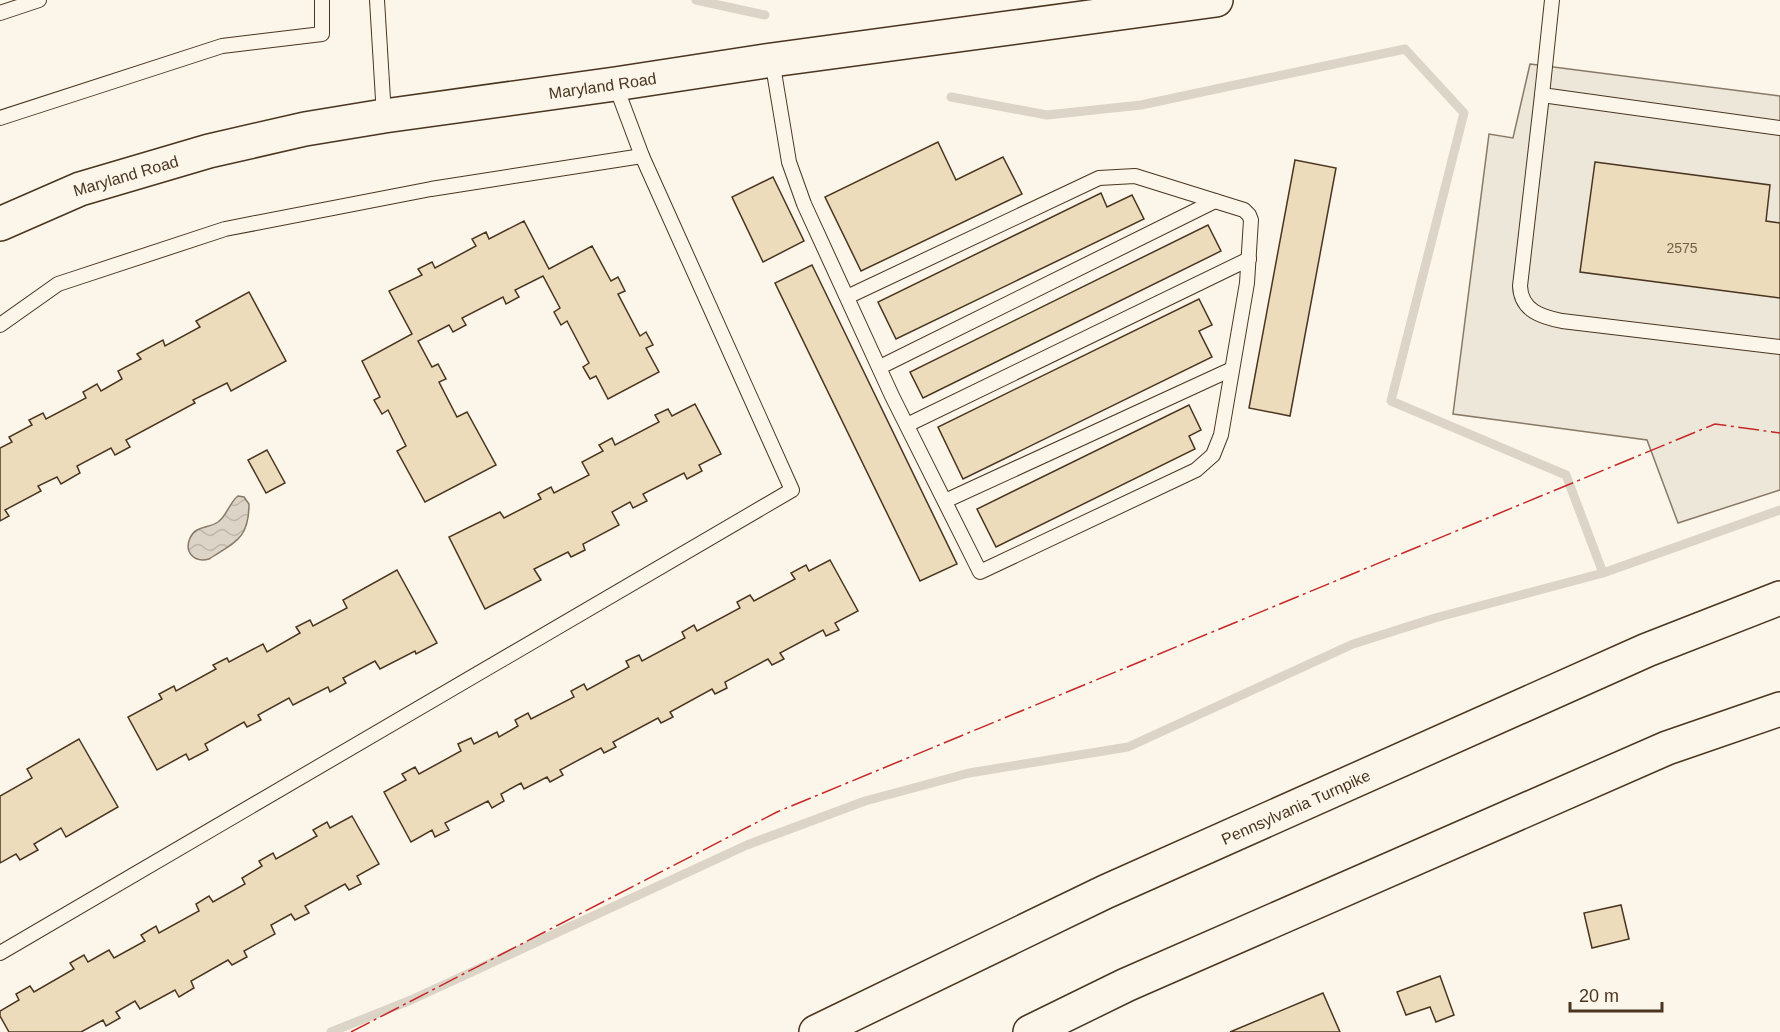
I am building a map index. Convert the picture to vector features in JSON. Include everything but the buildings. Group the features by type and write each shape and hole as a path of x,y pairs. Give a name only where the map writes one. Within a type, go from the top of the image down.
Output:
{"main road":[{"name":"Maryland Road","path":"6,220 80,189 209,150 305,129 1127,6 1216,0"},
{"name":"Pennsylvania Turnpike","path":"816,1032 1105,892 1647,650 1780,598"},
{"path":"1030,1032 1126,985 1667,748 1780,709"}],"lane":[{"path":"0,13 39,0"},
{"path":"0,118 222,46 322,34 322,0"},
{"path":"376,0 384,116"},
{"path":"1552,0 1520,286 1522,300 1537,314 1562,321 1780,347"},
{"path":"772,60 789,162 804,204 847,297 907,425 980,572 1196,470 1213,455 1221,435 1247,283 1251,220 1244,210 1136,176 1099,178 847,297"},
{"path":"0,953 792,490 642,156 615,84"},
{"path":"1542,95 1780,128"},
{"path":"0,325 58,284 225,229 431,189 642,156"},
{"path":"880,367 1215,201"},
{"path":"907,425 1249,259"},
{"path":"945,501 1232,369"}],"shaded area":[{"path":"1530,64 1780,96 1780,490 1678,523 1647,440 1453,414 1489,134 1513,138"}],"water":[{"path":"238,496 244,497 249,504 246,525 239,538 209,559 195,558 188,548 190,538 199,529 221,519"}],"waterway":[{"path":"696,0 765,15"},
{"path":"951,97 1047,115 1141,105 1405,49 1464,113 1391,401 1566,475 1603,573"},
{"path":"331,1032 411,1000 747,845 865,801 969,773 1128,747 1353,644 1435,618 1603,573 1780,510"}],"power":[{"path":"351,1032 777,812 1715,424 1780,433"}]}
